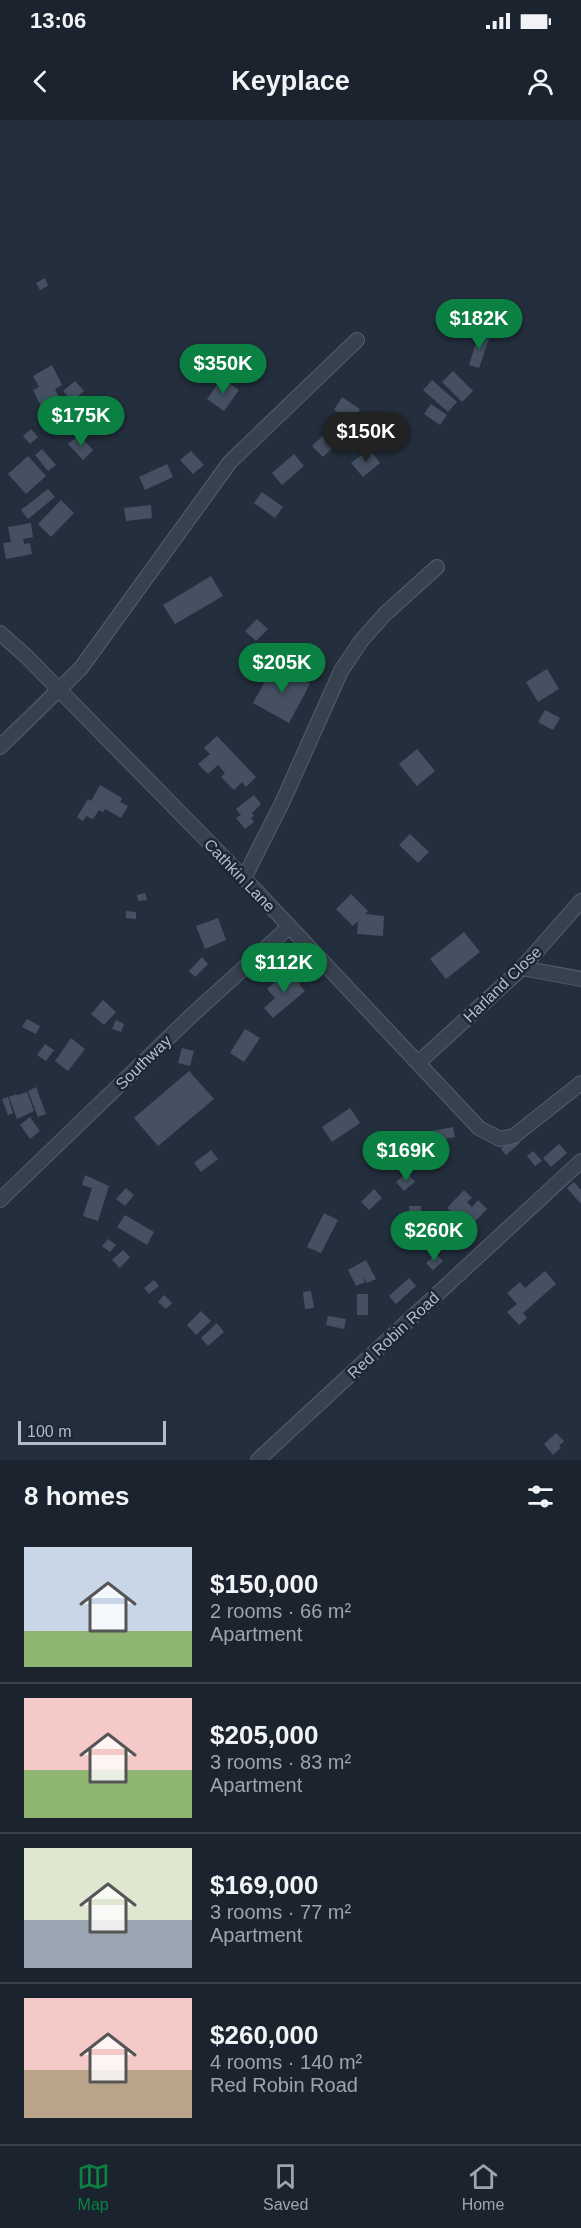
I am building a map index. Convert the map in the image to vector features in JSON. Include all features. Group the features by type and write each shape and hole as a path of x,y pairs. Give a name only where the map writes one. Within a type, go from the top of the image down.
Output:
{"street":[{"path":"0,747 59,691 93,652 230,462 357,340"},
{"path":"244,878 282,803 340,671 361,640 385,614 437,567"},
{"name":"Cathkin Lane","path":"0,633 244,878 474,1124 500,1139 507,1138 521,1132 581,1083"},
{"name":"Harland Close","path":"418,1063 522,968 581,901"},
{"name":"Southway","path":"0,1200 191,1016 289,927"},
{"path":"522,968 581,979"},
{"name":"Red Robin Road","path":"258,1460 581,1161"}],"building":[{"path":"45,278 48,286 40,290 36,283"},
{"path":"479,333 490,336 479,368 469,365"},
{"path":"52,365 62,385 55,389 60,399 42,408 33,390 39,387 33,376"},
{"path":"453,371 473,391 462,402 442,382"},
{"path":"222,378 239,390 224,411 207,399"},
{"path":"432,380 457,402 448,412 423,390"},
{"path":"75,381 84,391 72,401 63,391"},
{"path":"342,397 360,409 353,421 334,410"},
{"path":"431,404 447,415 440,425 424,414"},
{"path":"70,416 80,419 78,425 68,423"},
{"path":"51,418 58,424 49,433 43,427"},
{"path":"336,423 347,434 323,457 312,446"},
{"path":"65,424 73,430 69,436 60,430"},
{"path":"31,429 38,437 30,444 23,436"},
{"path":"79,435 93,450 83,460 68,444"},
{"path":"42,449 56,465 48,471 35,455"},
{"path":"369,449 380,463 363,477 351,463"},
{"path":"191,451 204,465 193,474 180,460"},
{"path":"294,454 304,466 282,485 272,473"},
{"path":"28,456 46,476 26,494 8,474"},
{"path":"167,464 173,477 145,490 139,477"},
{"path":"48,489 55,497 28,519 21,510"},
{"path":"262,492 283,507 275,518 254,503"},
{"path":"61,500 74,513 51,537 38,524"},
{"path":"151,505 152,518 126,521 124,508"},
{"path":"31,523 33,537 23,539 24,544 30,543 32,554 6,559 3,543 11,542 8,527"},
{"path":"211,576 223,596 175,624 163,605"},
{"path":"257,619 268,629 256,641 245,631"},
{"path":"274,665 310,684 289,723 253,703"},
{"path":"547,669 559,689 538,702 526,682"},
{"path":"545,710 560,718 553,730 538,722"},
{"path":"217,736 256,777 246,787 242,782 234,790 221,777 225,773 218,765 208,774 198,764 210,754 204,748"},
{"path":"417,749 435,771 417,786 399,764"},
{"path":"100,785 122,798 120,802 128,806 121,818 105,809 103,812 99,810 93,819 86,816 83,821 77,817 88,799 91,801"},
{"path":"254,795 261,804 252,813 254,816 251,818 254,822 245,829 236,818 241,815 236,809"},
{"path":"410,834 429,852 418,863 399,845"},
{"path":"145,893 147,900 138,901 137,895"},
{"path":"351,894 368,911 365,914 384,916 383,936 357,934 358,921 353,926 336,909"},
{"path":"126,911 136,912 136,919 126,918"},
{"path":"218,918 226,940 205,949 196,926"},
{"path":"464,932 480,952 446,979 430,959"},
{"path":"202,957 208,964 195,977 189,971"},
{"path":"289,970 302,980 299,984 305,991 273,1018 264,1008 275,998 267,989 276,981 284,990 290,985 282,978"},
{"path":"103,1000 116,1012 104,1025 91,1014"},
{"path":"27,1019 40,1026 36,1034 22,1027"},
{"path":"116,1020 124,1024 121,1032 112,1029"},
{"path":"245,1029 260,1038 244,1062 230,1053"},
{"path":"71,1038 85,1049 68,1071 55,1061"},
{"path":"45,1044 54,1050 46,1061 37,1055"},
{"path":"182,1048 194,1051 190,1066 178,1063"},
{"path":"189,1071 214,1099 158,1146 134,1118"},
{"path":"36,1087 46,1114 38,1117 28,1091"},
{"path":"27,1092 34,1111 17,1119 9,1097 17,1094 19,1099 18,1095"},
{"path":"8,1097 13,1113 8,1115 2,1099"},
{"path":"350,1108 360,1123 332,1142 322,1127"},
{"path":"30,1117 40,1131 30,1139 20,1125"},
{"path":"453,1127 455,1137 434,1141 432,1131"},
{"path":"514,1137 520,1143 506,1155 501,1149"},
{"path":"559,1144 567,1153 551,1167 543,1158"},
{"path":"211,1150 218,1159 201,1172 194,1163"},
{"path":"533,1151 542,1161 535,1166 527,1156"},
{"path":"407,1172 415,1182 404,1191 396,1182"},
{"path":"85,1175 109,1186 98,1221 83,1216 92,1188 82,1185"},
{"path":"574,1182 581,1190 581,1204 567,1188"},
{"path":"126,1188 134,1195 125,1206 116,1199"},
{"path":"374,1189 382,1198 369,1210 361,1202"},
{"path":"464,1190 472,1198 467,1202 472,1207 478,1200 487,1209 467,1230 459,1222 464,1216 459,1211 455,1215 447,1208"},
{"path":"409,1206 421,1206 422,1228 410,1229"},
{"path":"324,1213 338,1220 321,1253 307,1247"},
{"path":"125,1215 154,1232 147,1245 117,1227"},
{"path":"108,1239 116,1245 110,1252 102,1246"},
{"path":"123,1250 130,1257 120,1268 112,1260"},
{"path":"436,1254 443,1261 433,1270 426,1263"},
{"path":"366,1260 376,1279 367,1283 364,1277 365,1282 356,1286 348,1270"},
{"path":"545,1271 556,1284 523,1313 527,1318 519,1325 507,1312 517,1304 507,1293 520,1282 525,1288"},
{"path":"409,1278 416,1286 396,1304 389,1296"},
{"path":"154,1280 159,1286 149,1294 144,1288"},
{"path":"311,1291 314,1308 305,1309 303,1292"},
{"path":"357,1294 368,1294 368,1315 357,1315"},
{"path":"164,1295 172,1303 166,1309 158,1302"},
{"path":"201,1311 211,1321 196,1335 187,1325"},
{"path":"328,1316 346,1319 344,1329 326,1325"},
{"path":"217,1323 224,1332 208,1346 201,1338"},
{"path":"556,1433 564,1441 559,1446 561,1448 553,1455 544,1444"}]}
